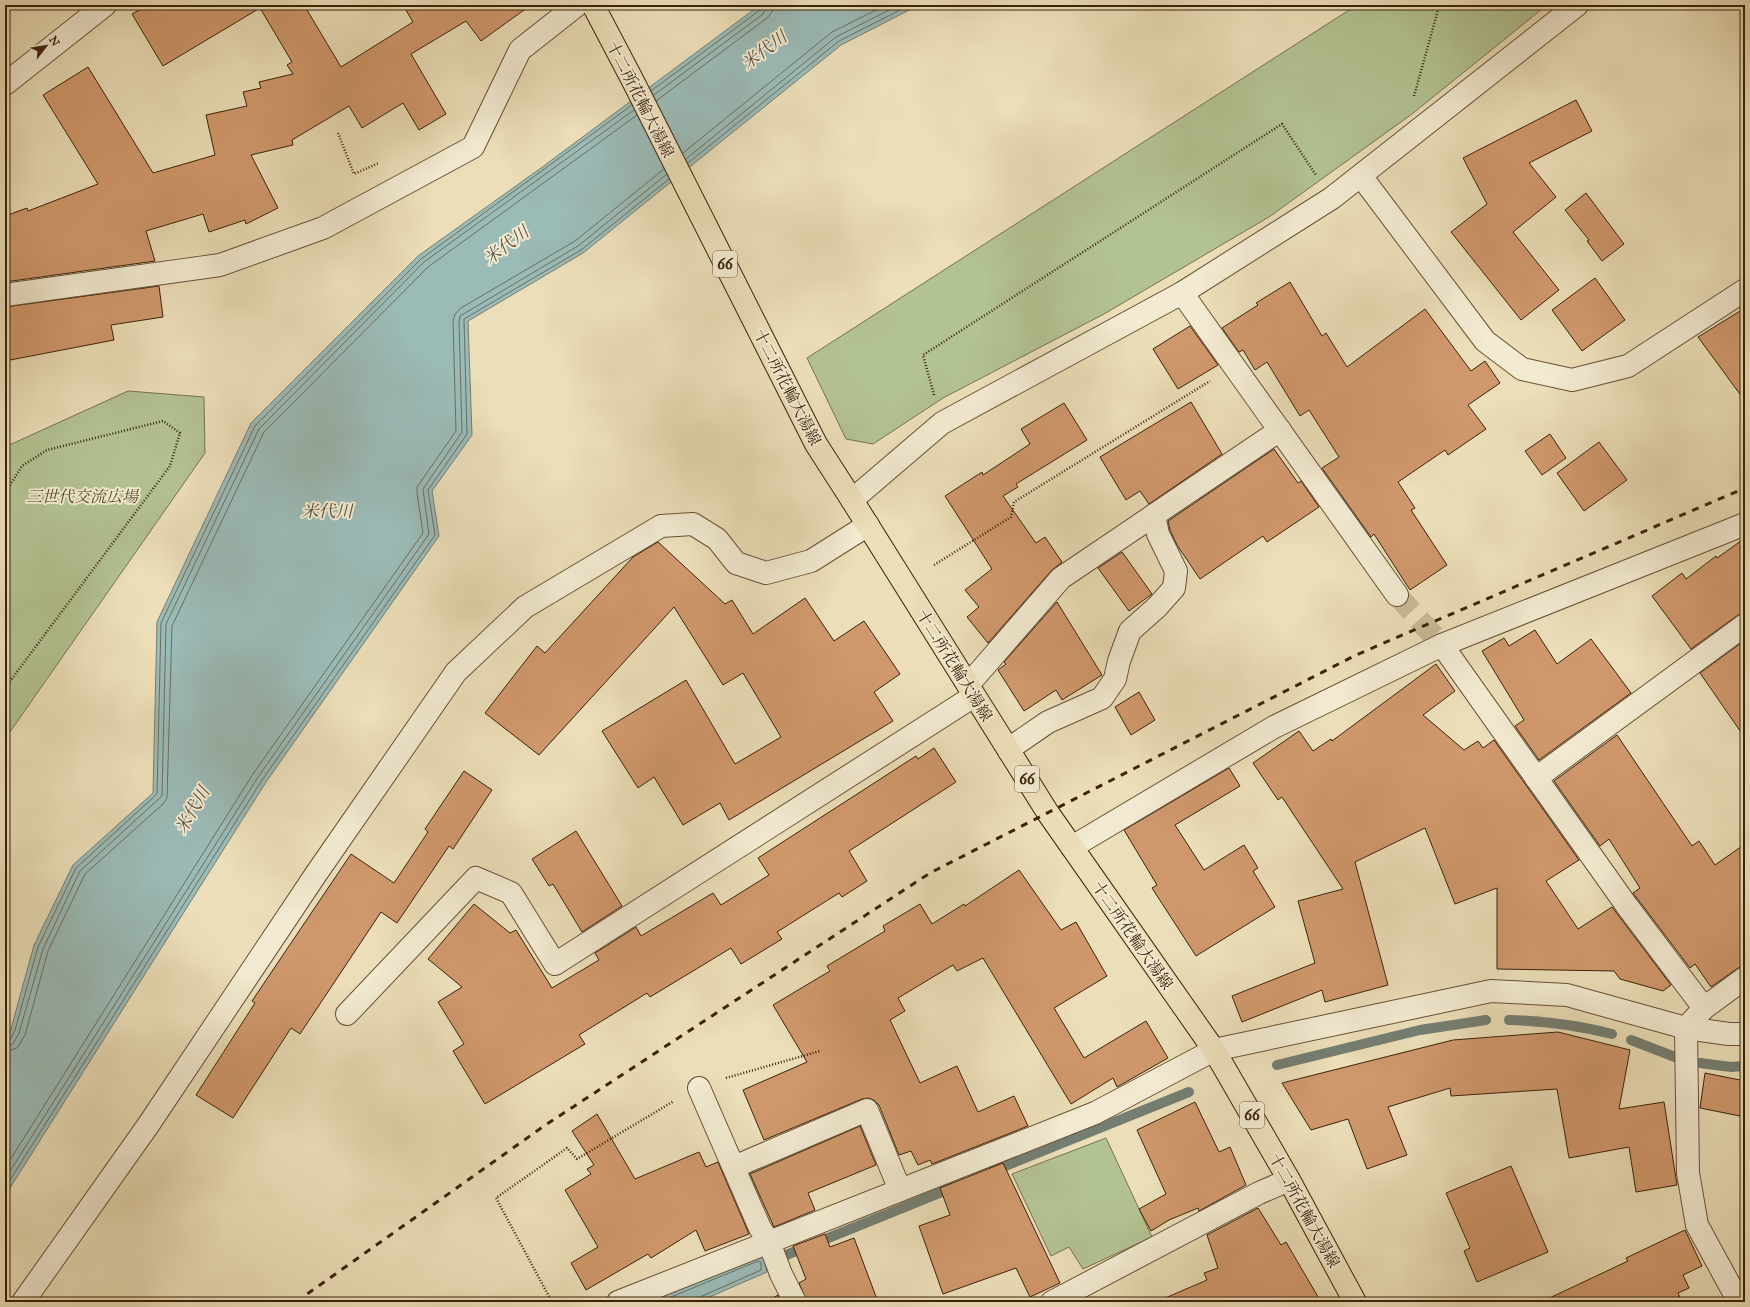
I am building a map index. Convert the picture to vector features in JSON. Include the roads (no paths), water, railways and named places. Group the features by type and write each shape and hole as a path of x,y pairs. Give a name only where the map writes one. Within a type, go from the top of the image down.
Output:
{"main road":[{"name":"十二所花輪大湯線","path":"593,5 634,83 816,444 1009,751 1072,847 1214,1050 1289,1180 1355,1302"}],"street":[{"path":"5,84 104,5"},
{"path":"5,295 220,265 323,228 473,147 520,50 576,5"},
{"path":"852,500 942,424 1182,293 1332,198 1577,5"},
{"path":"1361,176 1485,341 1522,369 1572,380 1628,366 1745,290"},
{"path":"1182,293 1398,595"},
{"path":"347,1014 476,878 511,893 555,964 971,690 1061,578 1280,430"},
{"path":"1009,751 1013,746 1048,722 1102,698 1115,679 1119,662 1130,631 1157,607 1174,588 1176,571 1158,534 1154,515"},
{"path":"22,1302 148,1124 316,874 456,672 525,607 661,526 693,524 717,540 736,563 766,573 811,561 868,525"},
{"path":"1072,847 1274,727 1442,645 1745,524"},
{"path":"1536,778 1745,625"},
{"path":"1442,645 1627,906 1704,1008"},
{"path":"1739,1302 1697,1225 1688,1173 1686,1028 1704,1008 1745,978"},
{"path":"618,1302 1095,1113 1214,1050 1491,991 1567,995 1686,1028 1729,1034 1745,1034"},
{"path":"698,1088 760,1228 770,1242 781,1274 795,1302"},
{"path":"734,1167 867,1110 900,1190"},
{"path":"1052,1302 1259,1193 1289,1180"}],"water":[{"name":"米代川","path":"760,5 919,5 841,45 583,253 468,321 472,435 432,491 439,536 266,782 5,1196 5,1040 11,1029 34,945 73,865 153,793 157,622 251,423 418,256 541,168"},
{"path":"763,1255 767,1272 698,1302 649,1302"}],"waterway":[{"path":"1277,1065 1420,1030 1486,1020"},
{"path":"1509,1020 1561,1024 1612,1034"},
{"path":"1631,1040 1675,1057"},
{"path":"1700,1063 1731,1067 1745,1066"},
{"path":"993,1171 1189,1092"},
{"path":"774,1260 954,1187"}],"tunnel":[{"path":"1397,595 1442,645"}],"railway":[{"path":"296,1302 544,1126 930,873 1356,655 1745,488"}],"park label":[{"name":"三世代交流広場","path":"82,496"}]}
